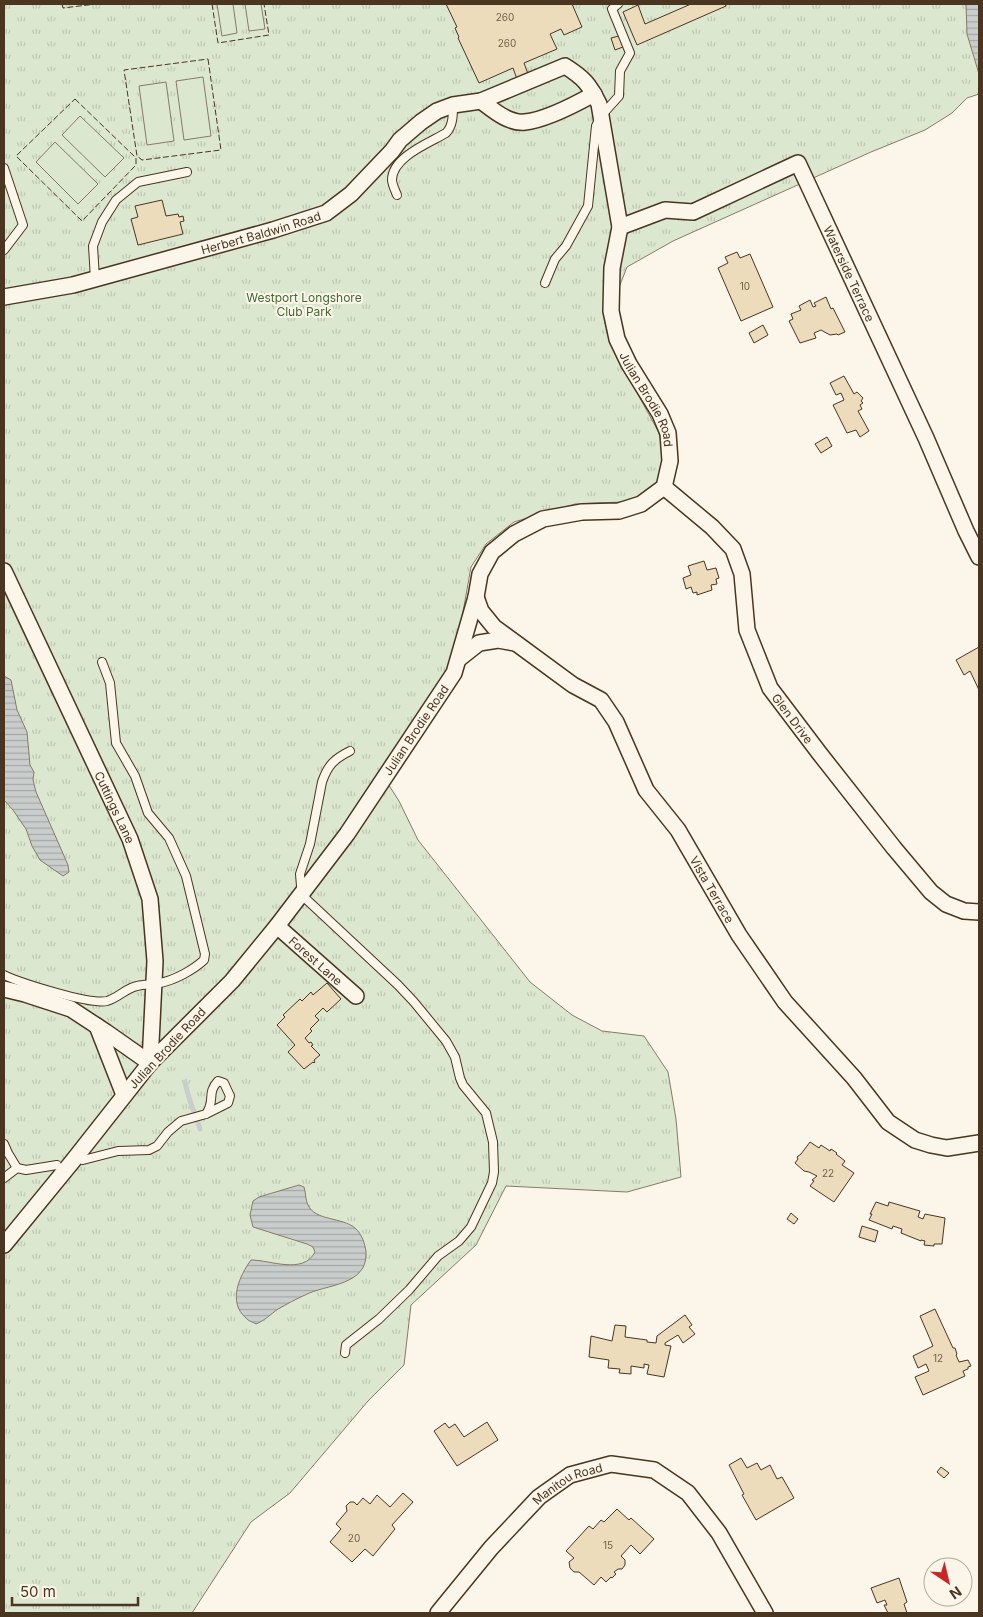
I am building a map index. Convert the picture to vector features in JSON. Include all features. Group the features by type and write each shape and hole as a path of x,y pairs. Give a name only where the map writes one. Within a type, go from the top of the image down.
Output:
{"street":[{"name":"Herbert Baldwin Road","path":"4,297 73,285 273,230 326,213 351,194 400,140 437,111 453,105 481,100 565,66 583,77 599,104 620,227"},
{"path":"481,100 502,116 524,123 572,106 594,94"},
{"name":"Waterside Terrace","path":"620,227 665,210 693,212 798,164 926,438 979,557"},
{"name":"Julian Brodie Road","path":"4,1245 150,1063 232,981 277,926 347,834 454,673 460,658 480,574 492,552 514,534 543,518 582,512 619,511 641,504 664,487 670,461 668,433 660,414 629,364 617,339 611,311 612,268 620,227"},
{"name":"Glen Drive","path":"664,487 712,527 733,549 742,574 747,630 770,688 838,778 931,892 946,904 964,910 979,912"},
{"name":"Cuttings Lane","path":"4,571 130,839 150,899 155,962 150,1063"},
{"name":"Vista Terrace","path":"476,597 481,611 494,627 573,684 601,700 616,722 646,790 678,830 739,935 785,1002 854,1078 888,1122 915,1140 931,1145 947,1148 979,1143"},
{"path":"460,658 479,643 498,640 516,643"},
{"name":"Forest Lane","path":"277,926 356,996"},
{"path":"4,989 72,1009 150,1063"},
{"path":"97,1026 124,1095"},
{"name":"Manitou Road","path":"438,1613 491,1548 539,1497 570,1475 611,1464 654,1470 688,1493 719,1533 765,1613"}],"lane":[{"path":"545,283 555,259 566,246 588,206 596,126 601,116 619,96 620,71 630,53 612,9 618,4"},
{"path":"397,195 392,180 395,169 408,154 450,129 453,105"},
{"path":"4,168 23,224 4,250"},
{"path":"94,279 93,246 102,222 116,200 138,182 187,172"},
{"path":"4,975 68,996 95,1001 107,1001 130,988 160,983 198,966 204,960 205,954 186,876 168,838 148,813 135,776 116,743 110,683 102,662"},
{"path":"345,1353 346,1345 379,1319 438,1256 459,1241 471,1227 492,1184 494,1172 493,1142 486,1112 463,1085 455,1056 446,1041 398,985 306,899 301,886 300,874 316,821 322,782 332,762 350,750"},
{"path":"83,1160 118,1152 149,1150 157,1146 174,1126 181,1121 206,1114"},
{"path":"4,1144 18,1168 26,1170 58,1165"},
{"path":"4,1178 18,1168"}],"green space":[{"name":"Westport Longshore Club Park","path":"4,4 966,4 979,74 979,94 967,98 952,113 925,130 871,152 673,241 627,267 605,323 618,358 658,431 666,456 656,484 642,496 622,502 575,504 514,522 486,544 471,567 461,623 449,667 424,712 381,773 399,801 418,840 530,982 572,1015 602,1031 644,1036 668,1072 676,1119 681,1177 627,1192 506,1186 476,1245 411,1305 404,1365 368,1401 290,1493 251,1522 192,1613 4,1613"},
{"path":"217,4 233,4 237,33 222,36"},
{"path":"245,4 261,4 265,29 249,31"},
{"path":"203,77 211,136 184,140 176,81"},
{"path":"166,82 174,141 147,145 139,86"},
{"path":"80,116 124,158 105,177 62,135"},
{"path":"55,142 98,184 78,204 36,162"}],"shaded area":[{"path":"966,4 979,4 979,74 967,34"},
{"path":"4,676 11,680 17,710 27,732 30,765 34,772 33,780 36,792 68,865 69,872 63,876 40,860 32,846 26,829 4,800"},
{"path":"299,1185 304,1187 307,1203 316,1214 343,1222 357,1230 365,1246 365,1263 360,1272 353,1278 314,1291 278,1309 256,1324 248,1320 240,1312 236,1297 243,1273 251,1260 295,1265 310,1259 315,1252 313,1247 307,1244 253,1227 250,1215 253,1201 259,1197"}],"building":[{"path":"446,4 572,4 582,27 564,35 561,29 550,34 557,49 524,63 528,74 517,79 513,68 479,83 458,38 455,28 457,27"},
{"path":"691,4 725,4 726,6 637,45 623,12 638,5 645,24"},
{"path":"619,36 623,47 615,50 611,38"},
{"path":"162,200 166,216 178,214 179,217 183,216 184,221 180,222 183,234 138,245 131,219 138,217 135,206"},
{"path":"737,252 740,258 750,254 773,307 741,321 718,268 728,263 725,257"},
{"path":"826,297 845,332 838,335 830,335 821,330 814,333 816,338 800,343 789,321 793,319 791,314 801,310 799,306 810,300 813,307 816,306 814,303"},
{"path":"763,325 768,335 754,343 749,333"},
{"path":"844,376 854,394 857,392 863,398 861,401 863,403 860,405 862,409 858,411 869,431 860,437 856,430 847,433 833,405 844,400 841,393 836,395 830,383"},
{"path":"827,437 832,446 821,453 815,444"},
{"path":"704,561 707,570 716,568 719,578 716,579 717,584 711,585 712,590 697,595 697,592 693,593 691,587 686,589 683,578 691,575 688,566"},
{"path":"979,647 979,690 970,671 964,675 956,660"},
{"path":"327,983 341,999 327,1012 323,1008 315,1016 319,1020 310,1029 312,1031 305,1038 309,1043 311,1042 313,1045 311,1046 320,1055 314,1060 314,1063 304,1069 288,1052 295,1045 277,1025 285,1017 283,1015 300,999 302,1001 311,992 313,995"},
{"path":"810,1142 819,1148 821,1145 837,1153 845,1161 842,1165 854,1173 834,1202 810,1186 814,1181 812,1180 817,1176 804,1171 795,1163 798,1159 797,1157"},
{"path":"876,1202 888,1206 889,1202 920,1211 918,1217 923,1219 925,1214 945,1218 942,1244 934,1244 934,1246 924,1245 925,1241 901,1233 902,1229 893,1226 892,1229 869,1220"},
{"path":"791,1213 798,1219 794,1224 787,1219"},
{"path":"862,1226 878,1231 875,1242 859,1237"},
{"path":"935,1309 953,1348 955,1348 959,1362 968,1360 971,1366 963,1371 965,1376 923,1395 915,1377 929,1371 926,1364 918,1368 913,1356 933,1346 920,1316"},
{"path":"685,1315 692,1325 689,1327 695,1334 683,1343 678,1335 665,1343 665,1345 671,1346 664,1377 647,1374 649,1365 644,1364 644,1368 631,1366 631,1374 619,1373 620,1369 608,1368 609,1360 589,1357 591,1336 612,1341 615,1325 626,1326 625,1337 656,1343 657,1336"},
{"path":"487,1422 498,1440 457,1466 434,1431 445,1423 449,1428 455,1424 464,1437"},
{"path":"741,1458 747,1468 757,1463 761,1470 770,1465 777,1479 782,1477 794,1498 756,1520 742,1495 744,1494 729,1465"},
{"path":"941,1467 949,1473 944,1478 937,1472"},
{"path":"403,1493 413,1502 392,1525 395,1529 373,1556 365,1549 352,1562 330,1542 341,1529 336,1524 347,1511 346,1506 350,1502 354,1502 357,1505 363,1498 370,1504 377,1495 390,1507"},
{"path":"617,1509 629,1520 631,1518 654,1539 640,1554 631,1545 621,1556 625,1560 625,1565 622,1569 614,1572 616,1574 606,1582 601,1577 594,1585 579,1572 574,1572 570,1568 569,1562 574,1558 566,1551 589,1526 593,1529 601,1520 604,1522"},
{"path":"899,1578 907,1602 904,1604 907,1613 888,1613 884,1605 887,1605 885,1600 877,1603 871,1588"}],"waterway":[{"path":"185,1082 200,1129"}],"fence":[{"path":"62,4 63,8 96,4"},
{"path":"212,4 218,43 269,35 264,4"},
{"path":"208,59 221,150 142,160 137,156 124,70 208,59"},
{"path":"75,99 136,158 136,165 82,221 16,156 75,99"}]}
